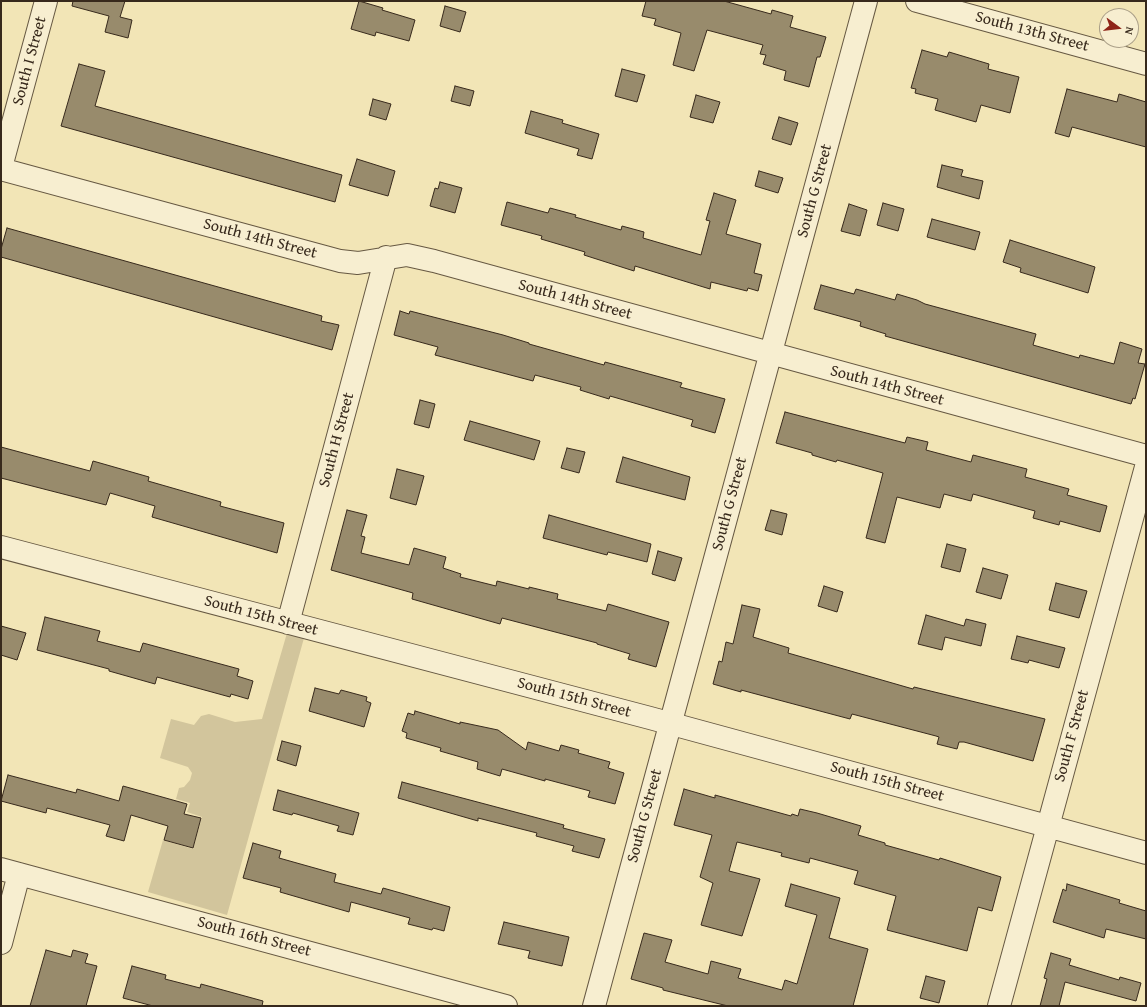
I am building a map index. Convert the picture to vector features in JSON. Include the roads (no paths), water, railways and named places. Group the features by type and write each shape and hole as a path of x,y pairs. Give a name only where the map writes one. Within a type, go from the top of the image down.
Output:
{"street":[{"name":"South I Street","path":"1,168 46,1"},
{"name":"South G Street","path":"594,1006 866,1"},
{"name":"South 13th Street","path":"917,1 1146,64"},
{"name":"South 14th Street","path":"1,168 340,261 358,263 407,255 434,261 1146,456"},
{"name":"South H Street","path":"288,623 386,258"},
{"name":"South F Street","path":"1000,1006 1146,467"},
{"name":"South 15th Street","path":"1,547 670,724 1146,853"},
{"path":"1,943 10,871"},
{"name":"South 16th Street","path":"10,871 506,1006"}]}
